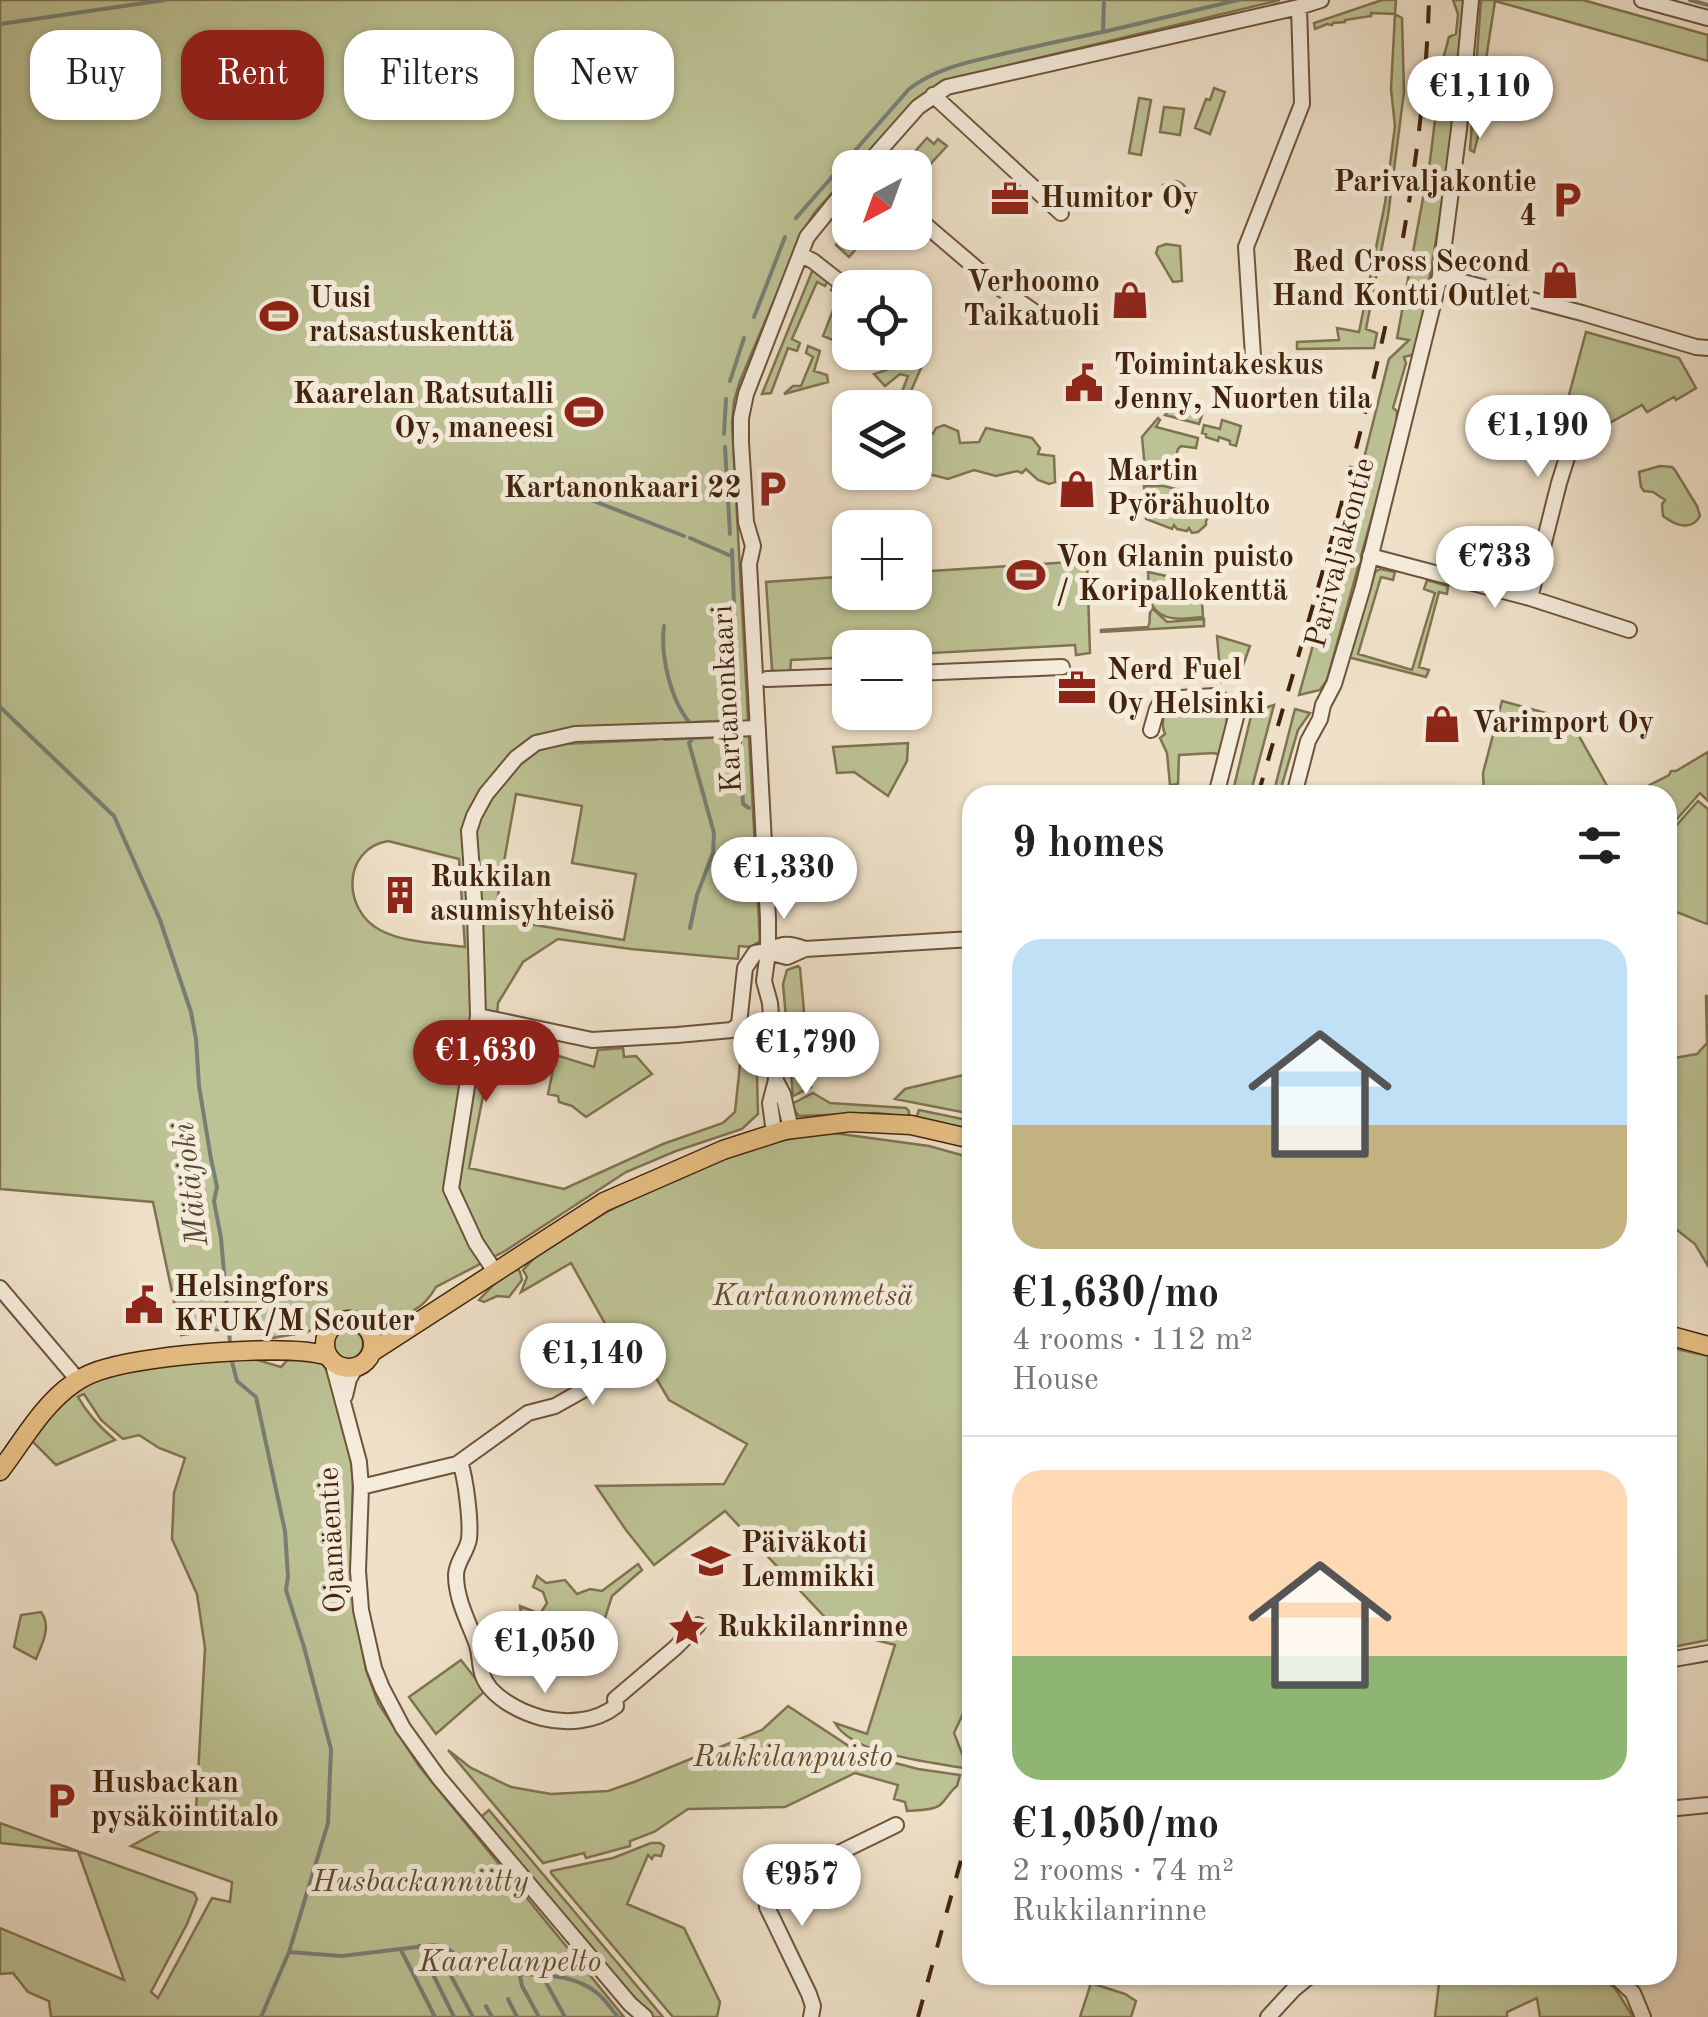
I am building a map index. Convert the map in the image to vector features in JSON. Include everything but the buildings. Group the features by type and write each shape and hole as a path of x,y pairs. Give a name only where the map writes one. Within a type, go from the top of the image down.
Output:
{"main road":[{"path":"0,1471 42,1413 78,1380 122,1364 200,1354 285,1350 330,1358 343,1367 356,1367 372,1352 604,1202 692,1162 783,1131 850,1122 911,1125 962,1138"},
{"path":"330,1358 328,1334 336,1324 349,1320 366,1328 372,1337 372,1352"},
{"path":"366,1328 414,1325"},
{"path":"285,1350 328,1334"},
{"path":"1677,1338 1708,1346"}],"street":[{"path":"880,150 910,115 947,88 1321,0"},
{"name":"Parivaljakontie","path":"1297,785 1308,741 1334,684 1440,276 1460,129 1471,0"},
{"path":"1642,0 1708,18"},
{"path":"1253,356 1246,247 1302,104 1299,7"},
{"path":"934,95 1061,213"},
{"name":"Kartanonkaari","path":"783,1131 770,1103 776,1080 764,975 768,952 749,564 742,547 746,522 741,418 746,394 800,255 811,230 832,205"},
{"path":"932,231 997,286 1036,312"},
{"path":"800,255 832,276"},
{"path":"1440,276 1708,348"},
{"path":"1530,598 1570,448"},
{"path":"1370,556 1530,598 1630,630"},
{"path":"932,672 1062,667"},
{"path":"767,679 832,677"},
{"path":"1151,730 1156,708 1163,700 1215,696 1238,708 1219,785"},
{"path":"496,1273 476,1243 452,1189 478,1016 469,831 474,816 486,794 516,758 536,742 574,734 758,728"},
{"path":"478,1016 592,1040 732,1030 739,1024 745,968 755,954 768,952 779,944 805,949 962,940"},
{"path":"0,1288 78,1380"},
{"name":"Ojamäentie","path":"330,1358 359,1462 358,1571 361,1610 374,1668 420,1754 633,2011 645,2017"},
{"path":"361,1487 446,1468 528,1413 555,1406 626,1366 644,1370"},
{"path":"344,1402 356,1367"},
{"path":"460,1462 465,1478 469,1541 456,1570 460,1600 478,1647 482,1677 510,1704 550,1720 572,1721 601,1715 616,1706 615,1699 698,1625"},
{"path":"1677,1658 1708,1653"},
{"path":"1677,1809 1708,1805"},
{"path":"811,2017 809,1994 767,1907 766,1894 773,1885 896,1825"},
{"path":"1268,2017 1299,1985"},
{"path":"1624,1985 1644,2017"}],"green space":[{"path":"0,0 1280,0 954,78 925,95 870,150 832,150 832,193 804,229 734,401 732,423 760,941 751,947 739,946 738,959 558,939 523,962 498,1003 469,1168 564,1189 663,1144 723,1123 735,1112 744,1027 752,1028 756,1036 758,1114 742,1129 626,1172 505,1251 436,1287 420,1306 381,1320 383,1324 346,1316 324,1328 272,1338 244,1329 181,1335 153,1202 0,1189","holes":["516,794 582,806 572,863 636,874 624,940 494,918","388,841 459,859 465,947 389,934 368,921 359,909 354,895 355,867 373,846"]},
{"path":"1382,0 1396,0 1395,14 1371,13 1315,29 1314,23"},
{"path":"1453,0 1464,0 1457,89 1439,222 1415,354 1404,357 1406,363 1393,408 1397,411 1396,429 1327,680 1320,690 1299,695 1389,359 1409,340 1397,338 1430,161 1442,63 1449,37 1456,34 1458,14"},
{"path":"1481,0 1583,0 1708,35 1708,61 1495,1 1480,98 1487,101 1474,152 1470,150"},
{"path":"1395,14 1402,18 1404,92 1388,216 1366,329 1377,333 1374,348 1297,349 1297,342 1339,340 1337,328 1359,332 1385,203 1395,126 1391,89"},
{"path":"1214,88 1225,92 1210,134 1195,128"},
{"path":"1139,98 1151,100 1141,155 1129,153"},
{"path":"1164,107 1184,109 1180,135 1160,132"},
{"path":"927,138 934,144 938,139 947,146 932,162 932,150 916,150"},
{"path":"1176,181 1187,191 1186,206 1173,207 1165,202 1163,185"},
{"path":"1180,246 1182,281 1173,282 1156,253 1158,247"},
{"path":"813,269 829,279 825,286 817,282 792,339 800,343 797,351 788,348 771,393 762,394"},
{"path":"832,313 832,340 823,336"},
{"path":"1586,332 1679,358 1696,388 1647,412 1642,405 1590,434 1569,428 1563,417"},
{"path":"808,346 820,351 814,371 827,375 828,382 784,394 793,386 801,386 813,357 806,353"},
{"path":"920,370 911,390 903,390 908,376 900,374 885,386 874,374"},
{"path":"1175,405 1203,412 1199,424 1165,415"},
{"path":"1158,418 1156,427 1198,438 1196,448 1178,449 1170,479 1146,479 1142,437"},
{"path":"1222,420 1241,426 1236,446 1202,433 1204,425 1220,429"},
{"path":"944,425 958,431 960,443 979,442 986,428 1032,438 1040,448 1038,454 1054,456 1055,482 1049,484 1026,469 996,476 974,470 948,479 932,475 932,434"},
{"path":"1660,466 1675,470 1697,506 1700,516 1692,524 1678,524 1663,516 1665,500 1641,487 1639,472"},
{"path":"1144,486 1183,491 1180,511 1184,500 1214,508 1198,532 1174,525 1172,529 1146,519"},
{"path":"1087,561 1090,653 1076,655 1075,645 932,653 932,630 832,630 832,658 791,660 790,675 777,674 772,669 766,582 832,577 832,610 932,610 932,571"},
{"path":"1148,572 1189,581 1196,588 1201,584 1203,617 1175,618 1156,611 1149,598"},
{"path":"1375,572 1395,572 1393,580 1381,577 1358,654 1412,670 1435,593 1424,589 1427,580 1448,586 1447,594 1439,592 1419,667 1429,670 1426,677 1348,657"},
{"path":"1152,608 1167,622 1204,619 1204,626 1101,632 1148,627"},
{"path":"1217,636 1250,646 1241,671 1243,679 1221,682"},
{"path":"1502,701 1583,723 1579,736 1607,785 1484,785 1483,773"},
{"path":"1217,705 1227,721 1220,755 1179,755 1178,784 1170,785 1167,753 1160,738 1165,734 1163,720 1168,706"},
{"path":"1274,705 1253,785 1234,785 1252,712"},
{"path":"1295,709 1310,713 1298,730 1282,785 1276,785"},
{"path":"908,743 907,761 888,796 854,772 837,773 833,747"},
{"path":"1708,752 1708,801 1700,793 1677,819 1677,785 1650,785"},
{"path":"1698,801 1708,809 1708,924 1677,913 1677,825"},
{"path":"798,966 811,1087 793,1096 783,984 787,970"},
{"path":"1708,996 1708,1266 1695,1244 1677,1230 1677,1057 1697,1054 1707,1043"},
{"path":"623,1048 624,1057 636,1056 652,1074 586,1117 559,1102 558,1096 548,1094 556,1055 594,1067 598,1050"},
{"path":"962,1075 962,1112 895,1099 905,1089"},
{"path":"813,1093 830,1103 906,1108 909,1117 877,1113 799,1116 790,1105"},
{"path":"919,1110 962,1119 962,1129 916,1118"},
{"name":"Kartanonmetsä","path":"826,1132 929,1146 962,1155 962,1716 954,1733 962,1753 962,1768 875,1750 844,1734 835,1723 867,1734 895,1645 837,1630 725,1511 654,1565 596,1486 724,1484 747,1444 669,1400 645,1359 625,1359 571,1263 521,1292 527,1277 523,1270 536,1256 605,1213 688,1171 764,1144"},
{"path":"517,1268 522,1280 509,1297 479,1300 497,1281"},
{"path":"348,1329 362,1338 363,1344 354,1358 348,1359 334,1350 333,1344 342,1330"},
{"path":"1677,1349 1708,1356 1708,1640 1677,1646"},
{"path":"289,1358 324,1362 332,1373 351,1462 354,1606 366,1670 378,1703 419,1766 624,2017 51,2017 49,2001 28,1992 13,1973 0,1974 0,1928 124,1980 78,1851 194,1893 197,1899 187,1924 151,1992 158,1998 212,1898 230,1902 232,1882 131,1846 196,1811 205,1648 197,1594 172,1539 174,1493 185,1458 139,1435 123,1439 101,1420 84,1394 78,1397 115,1440 56,1465 31,1440 69,1395 117,1373 181,1363 254,1359 281,1367"},
{"path":"638,1564 642,1570 612,1596 599,1637 578,1642 548,1635 526,1647 511,1666 497,1650 523,1631 520,1606 540,1614 547,1603 543,1592 533,1587 537,1576 546,1583 565,1580 577,1594 590,1589 602,1591"},
{"path":"41,1612 46,1629 36,1659 14,1647 21,1615"},
{"path":"461,1660 485,1691 436,1734 409,1697"},
{"name":"Rukkilanpuisto","path":"788,1706 861,1754 960,1775 957,1786 937,1807 907,1811 905,1802 894,1799 898,1785 855,1773 785,1807 688,1809 654,1832 630,1841 630,1846 586,1858 584,1853 543,1863 448,1750 471,1768 511,1787 551,1794 608,1791 762,1730"},
{"path":"489,1810 663,2017 653,2017 612,1973 481,1817"},
{"path":"0,1823 77,1851 0,1843"},
{"name":"Rukkilanpuisto","path":"651,1843 664,1846 661,1856 654,1855 652,1859 648,1855 627,1904 684,1928 720,2002 717,2017 673,2017 551,1873 613,1858"},
{"path":"1090,1985 1136,2001 1131,2017 1080,2017"},
{"path":"1439,1985 1611,1985 1633,2017 1540,2017 1537,1998 1507,2012 1507,2017 1435,2017"}],"waterway":[{"name":"Mätäjoki","path":"0,24 165,0"},
{"path":"796,218 909,89 958,65 1103,32 1104,0"},
{"path":"1103,32 1238,0"},
{"path":"1690,0 1708,5"},
{"path":"754,317 785,237"},
{"path":"730,381 744,338"},
{"path":"724,434 726,399"},
{"path":"725,447 730,534"},
{"path":"548,487 684,536"},
{"path":"529,489 538,488"},
{"path":"690,538 731,556"},
{"path":"732,550 738,714"},
{"path":"664,626 668,677 677,703 690,723"},
{"name":"Mätäjoki","path":"0,707 114,816 160,920 191,1012 196,1039 199,1086 217,1187 214,1201 230,1343"},
{"path":"690,723 734,721 738,712"},
{"path":"665,739 736,736 740,743 743,804 749,808"},
{"path":"690,928 713,853 714,833 689,743 694,737"},
{"path":"568,743 656,739"},
{"name":"Mätäjoki","path":"231,1358 237,1381 256,1397 285,1531 286,1590 331,1749 328,1823 289,1952 261,2017"},
{"path":"419,1946 454,2017"},
{"path":"435,1946 473,2017"},
{"path":"289,1952 342,1956 440,1946 475,1967 490,1971 554,1976 584,1984 600,1995 618,2017"},
{"path":"401,1950 435,2017"},
{"path":"520,1976 539,2017"},
{"path":"543,1977 565,2017"},
{"path":"508,1999 517,2017"},
{"path":"486,2006 492,2017"}],"railway":[{"path":"1261,785 1342,501 1391,301 1422,100 1429,0"},
{"path":"918,2017 962,1856"}],"place":[{"name":"Humitor Oy","path":"1010,199"},
{"name":"Parivaljakontie 4","path":"1567,200"},
{"name":"Red Cross Second Hand Kontti Outlet","path":"1560,280"},
{"name":"Verhoomo Taikatuoli","path":"1130,300"},
{"name":"Uusi ratsastuskenttä","path":"279,316"},
{"name":"Toimintakeskus Jenny, Nuorten tila","path":"1084,383"},
{"name":"Kaarelan Ratsutalli Oy, maneesi","path":"584,412"},
{"name":"Kartanonkaari 22","path":"772,489"},
{"name":"Martin Pyörähuolto","path":"1077,489"},
{"name":"Von Glanin puisto / Koripallokenttä","path":"1026,575"},
{"name":"Nerd Fuel Oy Helsinki","path":"1077,688"},
{"name":"Varimport Oy","path":"1442,724"},
{"name":"Rukkilan asumisyhteisö","path":"400,895"},
{"name":"Helsingfors KFUK/M Scouter","path":"144,1305"},
{"name":"Päiväkoti Lemmikki","path":"711,1561"},
{"name":"Rukkilanrinne","path":"687,1628"},
{"name":"Husbackan pysäköintitalo","path":"61,1801"}],"park label":[{"name":"Husbackanniitty","path":"420,1883"},
{"name":"Kaarelanpelto","path":"510,1963"}]}
